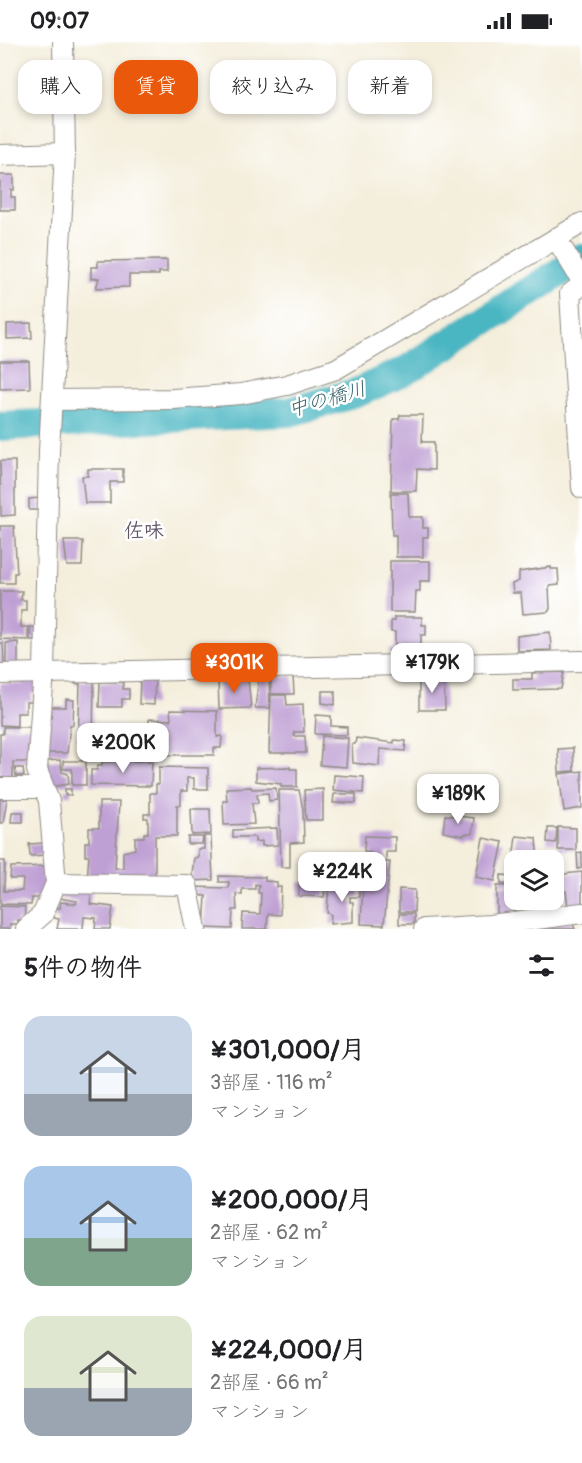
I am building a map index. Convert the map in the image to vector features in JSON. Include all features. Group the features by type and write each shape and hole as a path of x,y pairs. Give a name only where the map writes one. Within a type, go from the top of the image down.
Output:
{"street":[{"path":"26,929 43,914 56,883 50,801 42,788 37,770 45,671 49,451 65,153 63,42"},
{"path":"0,155 65,153"},
{"path":"52,400 173,399 241,394 286,385 336,369 582,223"},
{"path":"557,239 582,282 570,294 582,489"},
{"path":"0,674 45,671 582,661"},
{"path":"0,788 42,788"},
{"path":"56,883 187,885 196,929"},
{"path":"424,929 490,925 582,913"}],"building":[{"path":"0,175 14,175 14,190 11,190 11,197 15,197 15,210 0,210"},
{"path":"167,260 167,272 159,272 159,275 129,275 129,287 96,288 99,278 91,279 91,267 98,267 98,261"},
{"path":"31,323 32,338 7,339 7,324"},
{"path":"0,361 29,361 30,388 0,389"},
{"path":"400,415 423,415 422,442 434,442 434,470 417,469 416,491 391,491 393,419 399,419"},
{"path":"0,461 15,461 15,515 1,516"},
{"path":"88,469 123,469 123,482 110,482 110,503 85,503 82,476 88,476"},
{"path":"391,493 408,493 409,517 423,517 423,528 428,528 428,537 423,537 423,557 396,557 396,535 392,535"},
{"path":"40,498 40,510 29,510 29,499"},
{"path":"0,526 14,526 17,573 14,573 14,583 0,583"},
{"path":"64,541 83,541 82,566 67,566"},
{"path":"390,561 430,561 430,581 420,581 420,591 416,591 415,612 390,612"},
{"path":"551,567 551,569 558,569 559,585 549,586 550,609 548,612 523,614 521,593 513,593 512,584 519,581 519,572"},
{"path":"0,591 22,591 21,600 26,600 26,610 21,610 21,627 28,627 28,640 0,639"},
{"path":"394,617 422,617 422,625 426,625 426,635 421,635 421,654 390,654 390,650 395,650 395,632 391,632 391,621 394,621"},
{"path":"30,627 37,627 37,640 30,640"},
{"path":"550,632 551,650 517,651 517,636"},
{"path":"18,642 18,667 6,667 6,643"},
{"path":"0,643 3,643 4,666 0,666"},
{"path":"564,672 561,689 513,690 513,679 532,679 532,673"},
{"path":"293,676 294,694 271,694 271,677"},
{"path":"259,677 269,677 270,708 255,708"},
{"path":"444,677 445,710 419,710 419,678"},
{"path":"218,679 248,679 251,708 219,709"},
{"path":"140,680 155,681 154,705 139,704"},
{"path":"23,681 39,682 38,694 32,693 32,702 26,702 26,713 17,713 17,726 0,725 0,683 23,684"},
{"path":"75,681 94,681 93,742 78,742 80,684 75,684"},
{"path":"100,682 123,682 123,689 129,689 129,699 122,699 122,707 99,707"},
{"path":"322,691 335,691 335,705 322,703"},
{"path":"271,695 286,695 287,705 303,704 304,732 294,732 294,736 305,736 306,753 269,753"},
{"path":"66,699 74,700 73,725 70,725 67,753 45,753 48,707 66,707"},
{"path":"170,710 217,711 217,737 222,736 221,748 214,748 214,755 148,755 148,742 144,742 144,736 149,736 149,719 171,720"},
{"path":"316,715 331,716 331,726 347,727 347,735 315,734"},
{"path":"3,727 31,727 33,746 28,746 28,762 13,762 13,780 0,780 0,734 3,734"},
{"path":"322,736 348,738 346,767 320,765"},
{"path":"356,738 394,743 394,740 406,741 405,751 380,749 379,766 353,763 352,744 355,744"},
{"path":"573,748 574,771 559,772 558,749"},
{"path":"60,760 62,772 68,774 69,784 50,787 47,761"},
{"path":"63,761 86,761 86,785 72,785 72,769 63,769"},
{"path":"152,761 151,786 91,785 91,770 97,770 98,765 102,765 102,762"},
{"path":"159,767 208,768 208,789 194,789 194,778 187,778 187,791 181,791 181,805 177,805 177,836 155,836 155,880 87,879 89,856 85,856 85,842 89,842 89,828 99,828 99,802 119,802 115,868 123,868 123,852 135,849 135,837 144,837 144,833 148,833 148,818 144,818 144,814 150,814 150,793 156,793 156,784 159,784"},
{"path":"290,767 290,769 297,769 297,787 281,787 281,784 256,781 256,768"},
{"path":"15,768 23,768 24,776 16,776"},
{"path":"582,771 582,808 564,811 559,774"},
{"path":"334,775 364,777 363,793 333,790"},
{"path":"251,787 252,789 276,788 277,800 269,801 268,793 257,794 258,803 252,803 254,824 224,825 223,801 227,801 226,788"},
{"path":"65,789 71,789 71,795 65,795"},
{"path":"323,789 323,820 306,820 304,790"},
{"path":"279,790 299,790 303,809 304,842 290,843 290,867 281,867"},
{"path":"453,791 469,792 468,805 453,804"},
{"path":"334,794 356,794 356,803 333,803"},
{"path":"0,799 7,799 3,823 0,823"},
{"path":"191,809 210,809 211,834 192,835"},
{"path":"12,812 23,812 23,822 11,822"},
{"path":"445,815 474,818 472,834 464,834 464,836 443,832"},
{"path":"558,827 576,828 576,850 558,850"},
{"path":"277,828 278,845 262,846 262,841 255,842 255,837 233,837 233,830"},
{"path":"548,828 557,828 556,843 547,842"},
{"path":"204,836 211,836 213,880 191,881 194,858 198,857 198,849 204,849"},
{"path":"365,836 395,837 395,852 386,852 386,862 390,862 384,925 361,924 364,861 371,861 371,852 364,851"},
{"path":"516,836 536,838 537,850 514,850"},
{"path":"188,837 203,837 202,844 188,844"},
{"path":"483,838 503,842 495,881 476,877"},
{"path":"44,843 47,855 30,856 29,844"},
{"path":"582,852 582,868 578,869 577,853"},
{"path":"0,861 5,861 4,891 22,891 23,879 10,879 11,867 50,866 46,872 45,898 32,898 31,905 0,904"},
{"path":"582,872 582,906 568,908 566,891 564,891 564,874"},
{"path":"501,875 504,875 504,884 501,884"},
{"path":"219,876 265,877 265,881 277,882 277,887 281,887 280,915 268,914 267,929 242,929 243,913 260,914 261,893 258,893 259,885 255,884 255,889 242,889 242,895 236,894 237,910 233,910 232,929 204,928 206,896 192,895 193,887 228,888 229,882 219,882"},
{"path":"311,880 325,881 324,897 299,896 299,882 311,883"},
{"path":"329,885 359,885 359,897 350,897 350,902 353,902 353,922 330,924 331,914 327,913"},
{"path":"497,886 504,886 504,910 514,910 515,917 497,918"},
{"path":"60,888 92,890 90,904 113,907 110,929 95,929 96,918 84,917 83,929 57,929 59,919 54,918 55,908 60,908 61,902 76,904 77,901 59,898"},
{"path":"399,889 415,890 414,912 399,912"},
{"path":"0,906 25,907 24,920 18,920 18,924 10,924 10,929 0,929"},
{"path":"399,914 414,914 414,924 399,924"},
{"path":"572,921 575,929 511,929"}],"waterway":[{"name":"中の橋川","path":"0,426 289,412 356,393 407,370 582,258"}],"district":[{"name":"佐味","path":"144,530"}]}
